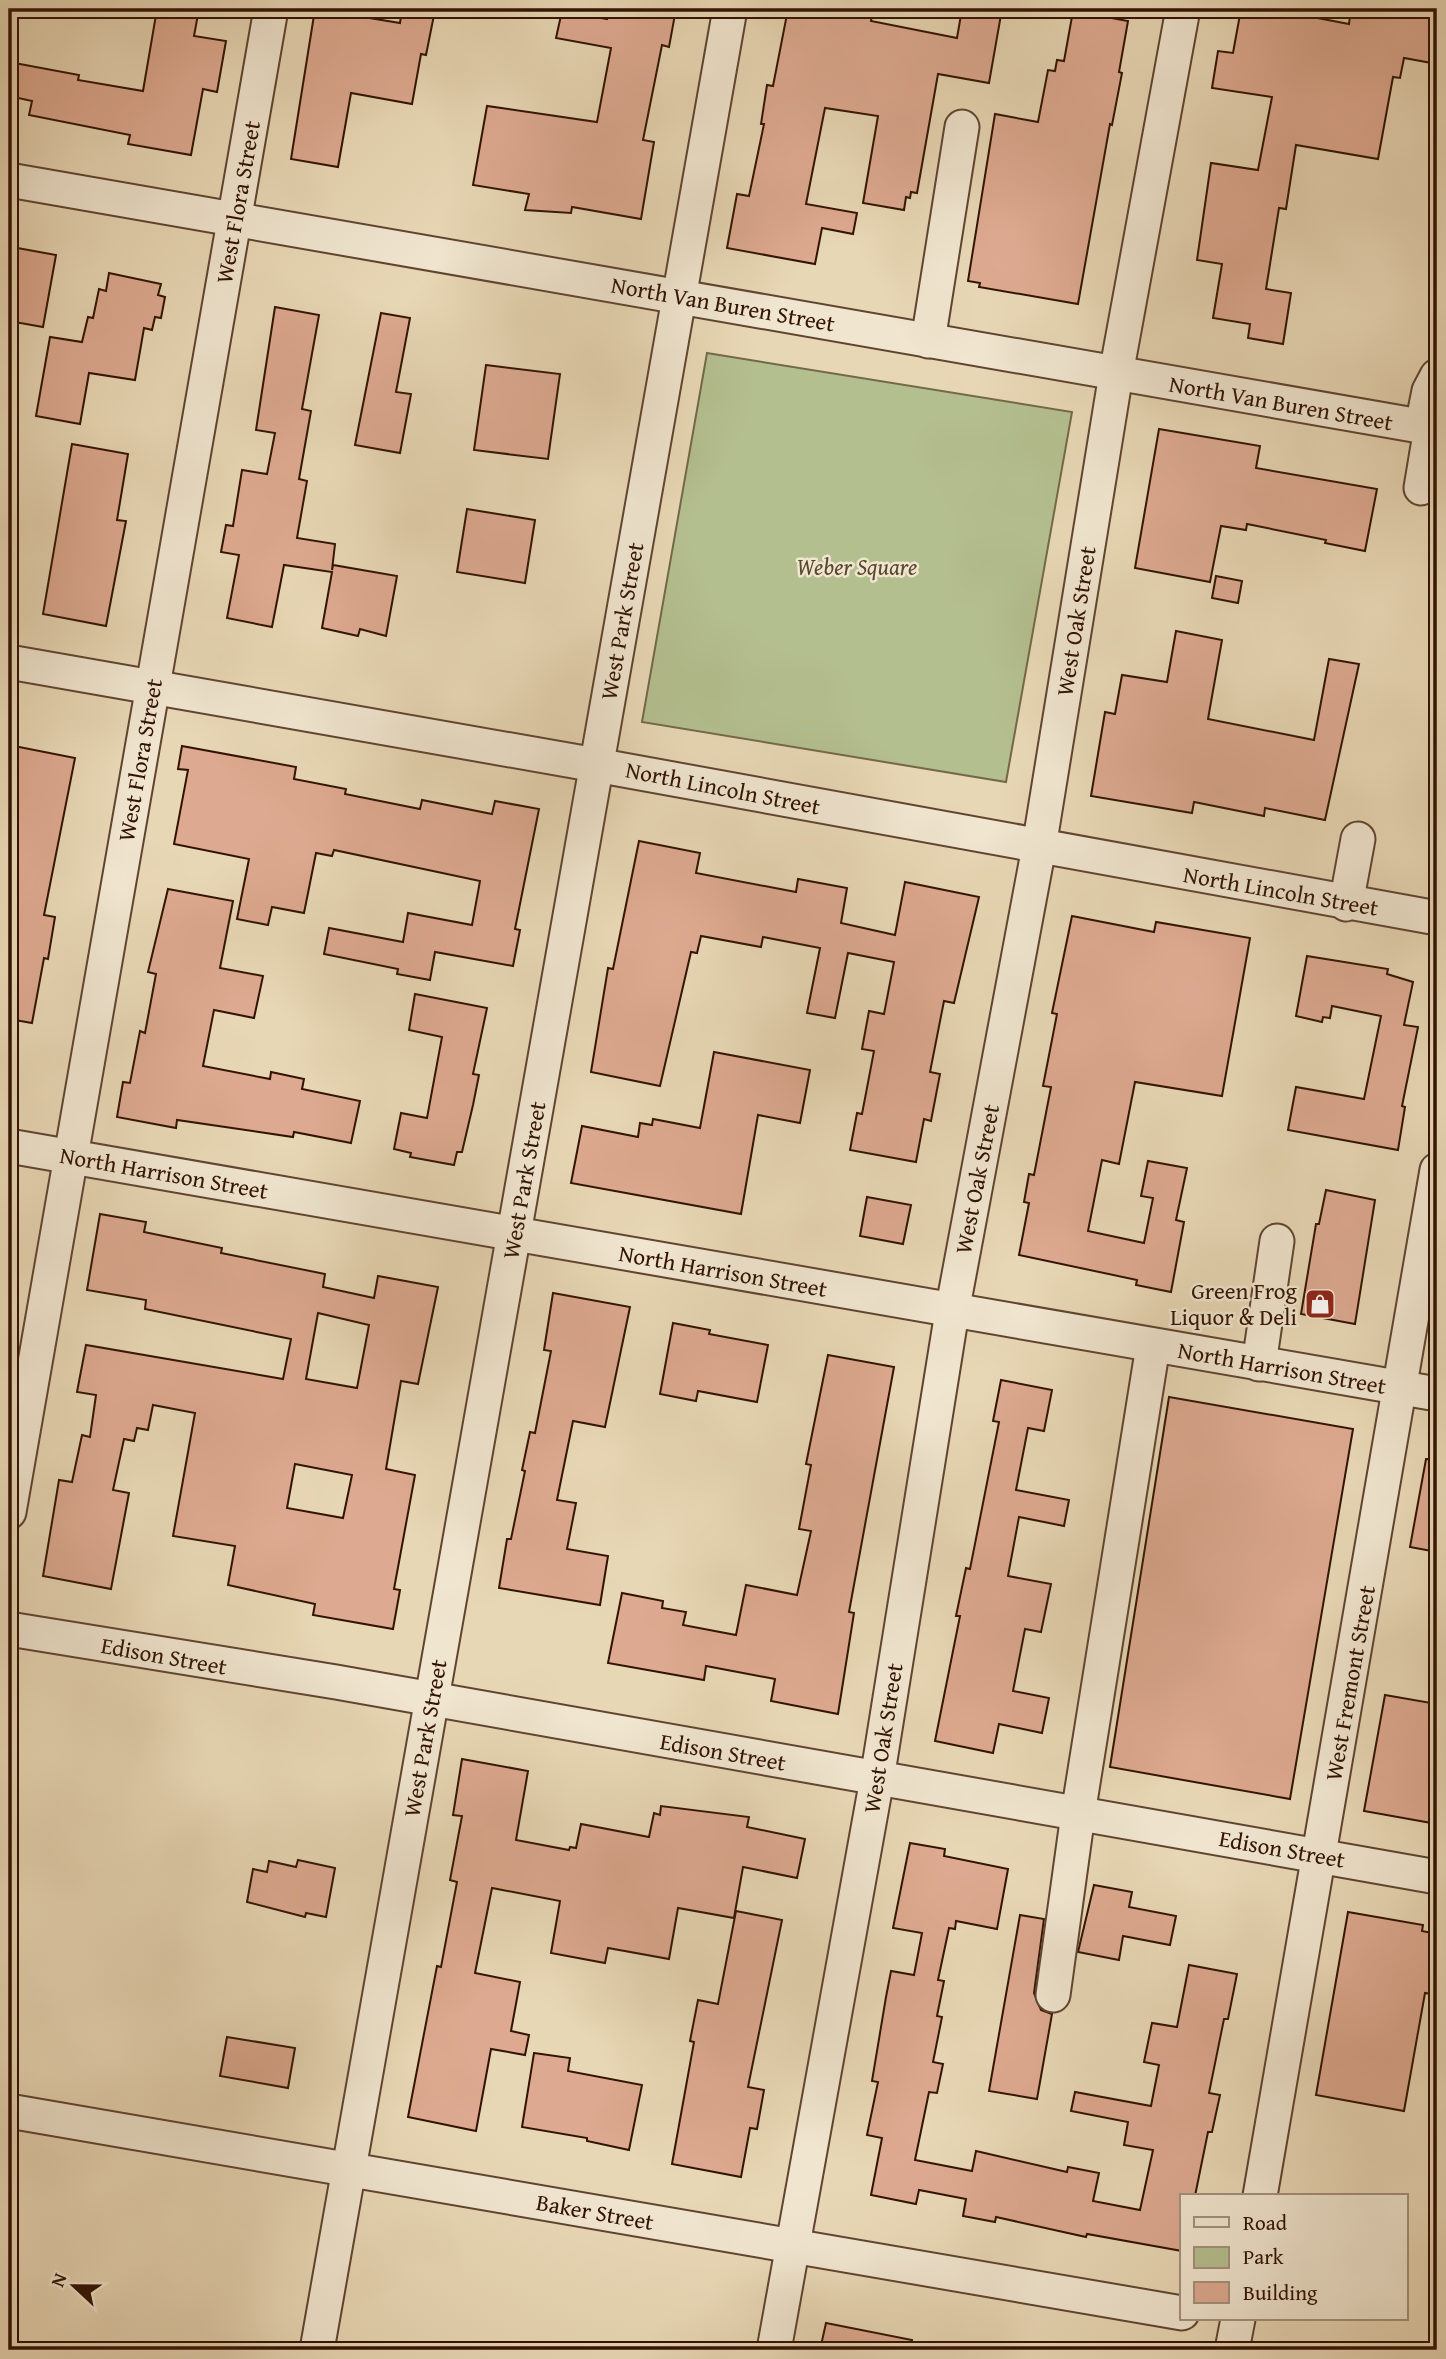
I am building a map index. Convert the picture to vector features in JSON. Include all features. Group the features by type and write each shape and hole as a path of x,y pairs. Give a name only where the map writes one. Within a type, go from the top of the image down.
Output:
{"street":[{"name":"West Flora Street","path":"9,1512 271,9"},
{"name":"West Park Street","path":"317,2350 730,9"},
{"name":"West Oak Street","path":"774,2350 877,1779 952,1312 1039,847 1116,374 1183,9"},
{"path":"928,341 962,127"},
{"name":"North Van Buren Street","path":"9,180 1430,428"},
{"path":"1421,488 1430,428 1429,390 1437,376"},
{"name":"North Lincoln Street","path":"9,662 596,765 1346,904 1437,918"},
{"path":"1346,904 1358,839"},
{"name":"North Harrison Street","path":"9,1146 952,1312 1437,1394"},
{"name":"West Fremont Street","path":"1260,2194 1437,1170"},
{"path":"1259,1364 1277,1241"},
{"path":"1053,1995 1077,1814 1153,1346"},
{"name":"Edison Street","path":"9,1629 313,1681 336,1682 1437,1877"},
{"name":"Baker Street","path":"9,2111 1180,2313"}],"green space":[{"name":"Weber Square","path":"707,353 1072,412 1006,782 642,722"}],"building":[{"path":"157,9 199,9 194,36 226,41 217,92 203,89 191,155 128,144 130,135 29,115 32,101 9,96 9,62 79,75 78,80 143,91"},
{"path":"315,9 400,23 402,9 434,15 426,55 421,54 412,104 351,93 338,167 291,159"},
{"path":"609,9 676,9 669,47 662,45 643,140 654,142 641,219 572,207 571,213 525,210 529,194 473,185 487,106 597,122 611,48 556,38 562,11 607,19"},
{"path":"788,9 873,9 871,21 957,38 962,9 1002,9 989,83 938,74 917,193 911,192 910,198 906,197 904,210 863,203 878,116 825,108 806,204 857,213 853,234 822,228 815,264 727,248 737,194 749,196 764,124 761,124 767,85 773,86"},
{"path":"1241,9 1282,9 1281,11 1349,24 1351,9 1437,9 1437,64 1404,58 1400,78 1393,77 1378,159 1296,145 1286,209 1279,208 1266,289 1291,293 1283,344 1248,338 1250,324 1213,318 1222,264 1197,260 1211,163 1258,170 1272,97 1212,88 1218,51 1233,53"},
{"path":"1073,11 1128,21 1119,72 1122,73 1112,125 1110,124 1078,304 979,287 980,283 968,281 995,114 1038,122 1048,70 1055,71 1057,60 1064,61"},
{"path":"12,247 56,255 43,327 9,321 9,268"},
{"path":"109,273 161,284 158,295 165,297 161,318 155,317 152,330 144,328 135,380 89,373 80,424 36,416 50,337 82,342 88,317 93,318 99,289 106,291"},
{"path":"275,307 319,315 302,409 311,411 299,479 307,481 297,538 335,544 332,570 333,565 397,576 386,636 360,629 358,636 322,628 332,572 284,565 272,627 227,618 239,555 221,552 226,525 233,526 242,470 267,474 275,433 256,430"},
{"path":"381,313 410,318 396,392 411,394 400,453 355,445"},
{"path":"486,365 560,374 548,459 474,450"},
{"path":"1159,429 1260,446 1256,468 1377,489 1365,551 1247,524 1246,530 1221,526 1210,582 1135,568"},
{"path":"72,444 128,454 117,520 126,521 106,626 43,614"},
{"path":"467,509 535,520 525,583 457,572"},
{"path":"1216,576 1242,581 1238,603 1212,598"},
{"path":"1176,631 1222,640 1208,719 1314,740 1329,659 1359,664 1325,820 1265,808 1264,816 1194,802 1192,813 1091,796 1105,712 1115,714 1122,675 1167,682"},
{"path":"9,745 75,758 44,915 55,917 32,1023 9,1019"},
{"path":"182,746 296,767 294,779 346,789 345,794 420,809 422,800 492,814 495,801 539,809 515,929 520,930 513,966 435,952 430,980 397,974 398,969 324,954 329,928 403,942 408,913 472,925 480,881 334,850 332,856 316,853 304,913 272,907 268,925 237,919 249,859 174,844 188,770 178,769"},
{"path":"639,841 700,853 696,873 796,892 798,879 847,888 841,923 895,935 905,882 979,897 954,1003 944,1001 930,1072 940,1074 931,1121 924,1119 916,1162 850,1150 857,1113 862,1114 874,1051 862,1049 869,1011 884,1014 894,962 848,953 835,1018 807,1013 820,948 763,937 761,947 701,936 697,953 691,952 660,1086 591,1072 608,968 613,969"},
{"path":"168,889 233,901 220,968 263,976 254,1018 214,1010 203,1066 270,1079 271,1072 304,1079 302,1089 360,1101 351,1143 294,1132 293,1137 177,1120 176,1128 117,1117 123,1082 130,1083 140,1031 145,1033 156,974 148,972"},
{"path":"1072,916 1154,932 1156,922 1250,938 1222,1096 1135,1082 1119,1164 1102,1160 1088,1231 1144,1243 1153,1198 1141,1196 1148,1161 1187,1168 1176,1220 1184,1222 1171,1292 1136,1285 1137,1280 1019,1255 1029,1203 1024,1202 1029,1174 1034,1175 1051,1087 1043,1086 1057,1014 1052,1013"},
{"path":"1307,956 1388,969 1387,974 1413,982 1404,1025 1418,1027 1402,1106 1405,1107 1398,1150 1288,1130 1296,1087 1364,1099 1381,1016 1332,1006 1330,1018 1323,1017 1322,1022 1296,1016"},
{"path":"415,994 487,1008 473,1074 479,1075 473,1105 462,1152 457,1152 454,1165 410,1157 411,1153 394,1149 401,1113 427,1118 442,1037 409,1030"},
{"path":"714,1052 810,1070 800,1123 758,1115 741,1214 571,1183 582,1126 638,1137 640,1123 652,1125 653,1119 700,1128"},
{"path":"1326,1190 1375,1200 1355,1324 1301,1314 1316,1224 1319,1224"},
{"path":"867,1197 911,1205 903,1244 860,1236"},
{"path":"100,1214 146,1222 144,1232 222,1248 221,1253 325,1274 323,1287 374,1298 378,1276 438,1287 418,1384 401,1381 386,1469 415,1475 394,1589 400,1590 393,1629 313,1615 315,1604 228,1585 235,1546 173,1536 195,1413 153,1405 148,1430 137,1428 134,1441 124,1439 113,1490 129,1493 111,1589 43,1576 59,1480 72,1482 82,1435 90,1437 96,1395 77,1392 86,1345 283,1379 291,1339 145,1309 146,1300 87,1290","holes":["318,1313 369,1325 357,1388 306,1379","295,1464 352,1475 343,1518 287,1508"]},
{"path":"553,1293 630,1307 605,1427 573,1421 557,1500 576,1503 567,1549 608,1556 600,1605 499,1588 507,1539 511,1539 525,1471 522,1470 530,1432 535,1433 551,1351 544,1350"},
{"path":"673,1323 710,1330 709,1334 768,1345 757,1402 698,1391 696,1401 660,1394"},
{"path":"828,1355 894,1367 849,1612 854,1613 838,1714 771,1701 775,1679 706,1666 704,1680 608,1663 622,1593 663,1601 662,1608 686,1612 683,1625 736,1635 746,1585 797,1595 811,1531 799,1529 811,1465 806,1464"},
{"path":"1001,1380 1052,1390 1044,1431 1028,1428 1016,1490 1069,1500 1064,1526 1019,1517 1008,1576 1051,1584 1041,1632 1025,1629 1013,1691 1049,1698 1042,1733 999,1724 993,1753 935,1741 960,1616 956,1616 966,1568 970,1569 999,1422 993,1421"},
{"path":"1169,1397 1353,1429 1290,1799 1110,1767"},
{"path":"1426,1459 1437,1460 1437,1552 1410,1547"},
{"path":"1385,1695 1437,1704 1437,1824 1364,1811"},
{"path":"462,1759 528,1771 516,1840 569,1850 570,1847 576,1848 581,1824 649,1837 654,1813 660,1815 661,1806 749,1817 747,1827 805,1839 797,1878 743,1867 734,1918 678,1908 669,1959 608,1948 605,1963 551,1953 560,1901 492,1888 475,1973 520,1982 511,2031 529,2035 525,2055 491,2049 476,2131 408,2117 437,1966 441,1967 457,1882 450,1880 462,1816 453,1815"},
{"path":"910,1843 945,1849 944,1856 1008,1869 997,1929 956,1921 955,1929 949,1928 938,1980 944,1981 937,2016 942,2017 933,2062 943,2064 937,2093 929,2092 915,2160 972,2171 976,2151 1067,2172 1068,2167 1099,2173 1093,2201 1140,2210 1153,2150 1124,2145 1128,2122 1071,2111 1075,2092 1151,2106 1159,2065 1144,2062 1152,2023 1177,2027 1189,1965 1237,1974 1228,2019 1224,2019 1209,2093 1220,2095 1212,2132 1208,2132 1195,2194 1180,2194 1180,2251 1087,2234 1086,2237 996,2217 995,2222 963,2216 966,2199 919,2190 916,2204 871,2195 882,2138 867,2135 878,2082 872,2081 891,1971 914,1975 922,1933 893,1928"},
{"path":"298,1860 335,1868 326,1917 306,1913 305,1917 247,1902 253,1869 267,1872 269,1861 296,1867"},
{"path":"1094,1885 1132,1892 1129,1907 1176,1916 1170,1945 1123,1936 1119,1960 1078,1952"},
{"path":"736,1911 782,1920 748,2087 764,2090 757,2129 750,2128 741,2177 672,2164 694,2042 690,2041 698,2000 718,2004"},
{"path":"1348,1912 1423,1925 1422,1931 1437,1934 1437,1995 1425,1993 1404,2111 1316,2095"},
{"path":"1020,1915 1044,1919 1034,1993 1041,2010 1052,2014 1037,2099 989,2091"},
{"path":"227,2037 295,2048 288,2088 220,2076"},
{"path":"534,2053 570,2058 568,2071 642,2085 629,2150 587,2141 587,2138 522,2127"},
{"path":"826,2323 912,2340 911,2350 820,2350"}],"place":[{"name":"Green Frog Liquor & Deli","path":"1320,1304"}]}
